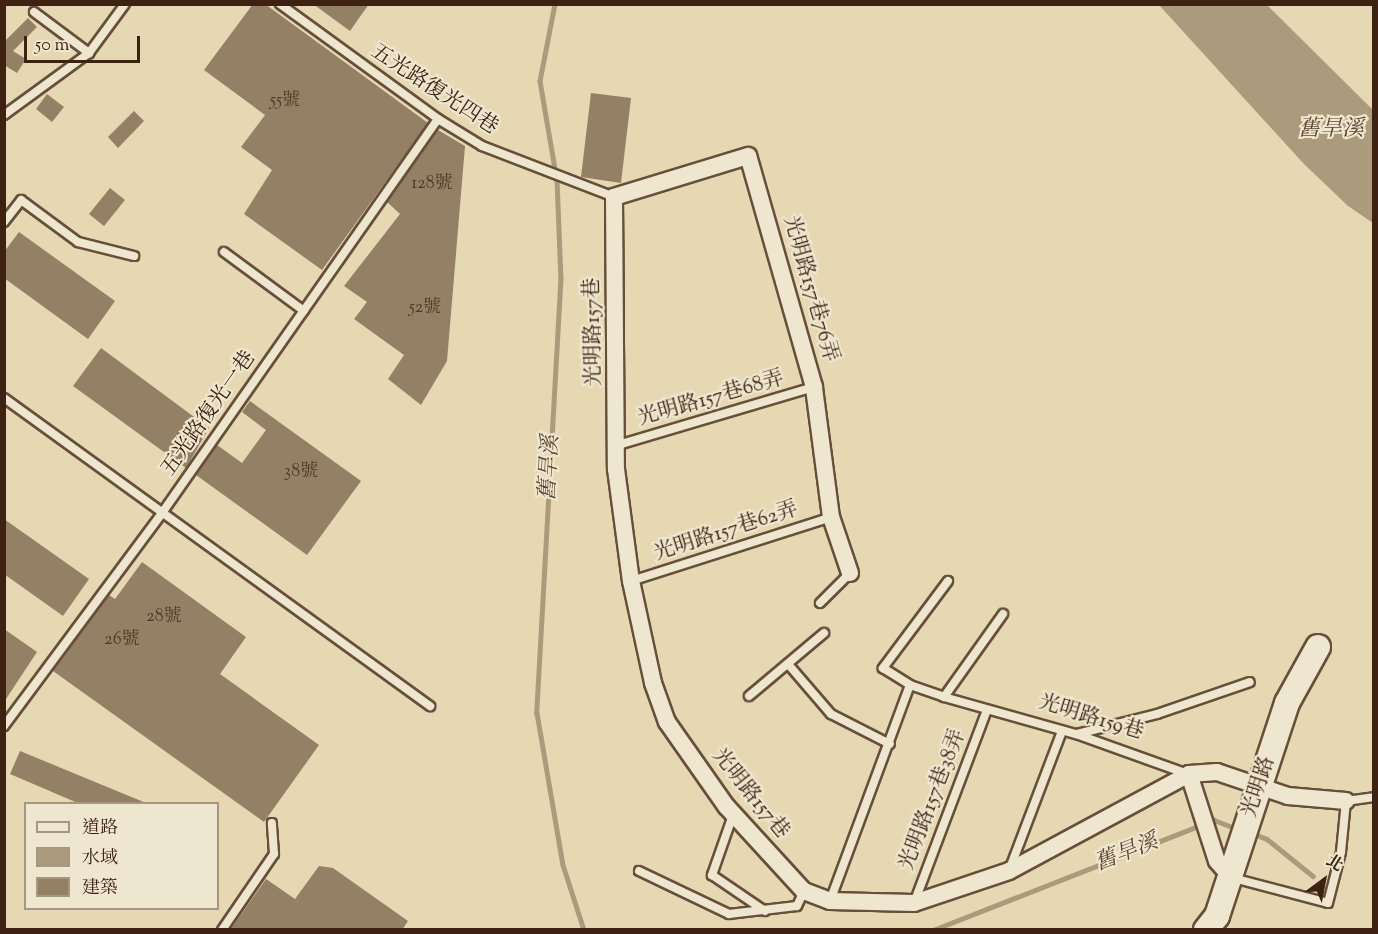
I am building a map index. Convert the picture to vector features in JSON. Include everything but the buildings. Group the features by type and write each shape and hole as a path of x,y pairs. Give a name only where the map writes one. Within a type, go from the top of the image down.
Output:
{"street":[{"name":"光明路157巷76弄","path":"614,197 748,156 814,387 831,517 850,573"},
{"name":"光明路157巷","path":"614,197 618,445 616,469 631,581 653,683 667,722 733,814 804,891 830,901 914,903 1009,871 1192,779"},
{"name":"光明路","path":"1206,930 1217,916 1287,703 1318,647"},
{"name":"光明路159巷","path":"1192,779 1217,772 1259,784 1288,796 1346,801"},
{"path":"1192,779 1217,861 1230,876"}],"lane":[{"path":"4,115 89,52 124,4"},
{"name":"五光路復光四巷","path":"280,4 438,119 482,146 614,197"},
{"path":"34,12 89,52"},
{"name":"五光路復光一巷","path":"4,726 162,513 438,119"},
{"path":"4,222 21,200 78,242 134,256"},
{"path":"224,252 303,311"},
{"name":"光明路157巷68弄","path":"618,445 814,387"},
{"path":"4,398 430,706"},
{"name":"光明路157巷62弄","path":"631,581 831,517"},
{"path":"820,603 850,573"},
{"name":"光明路159巷","path":"948,581 883,668 910,685 987,710 1076,734 1192,779"},
{"path":"944,697 1003,614"},
{"path":"749,696 824,633"},
{"path":"788,664 831,714 890,744"},
{"path":"1076,734 1157,714 1250,682"},
{"path":"830,901 910,685"},
{"name":"光明路157巷38弄","path":"914,903 987,710"},
{"path":"1009,871 1062,731"},
{"path":"1230,876 1328,903 1341,852 1346,801 1374,797"},
{"path":"733,814 712,875 765,911"},
{"path":"222,930 274,854 272,823"},
{"path":"639,871 729,914 797,906 804,891"}],"water":[{"name":"舊旱溪","path":"1159,5 1267,5 1373,110 1373,223 1348,206 1304,164"}],"waterway":[{"name":"舊旱溪","path":"555,4 540,81 557,180 561,278 537,713 563,865 584,930"},
{"name":"舊旱溪","path":"933,930 1214,820 1238,829"},
{"name":"舊旱溪","path":"1252,833 1267,839 1313,876"}]}
